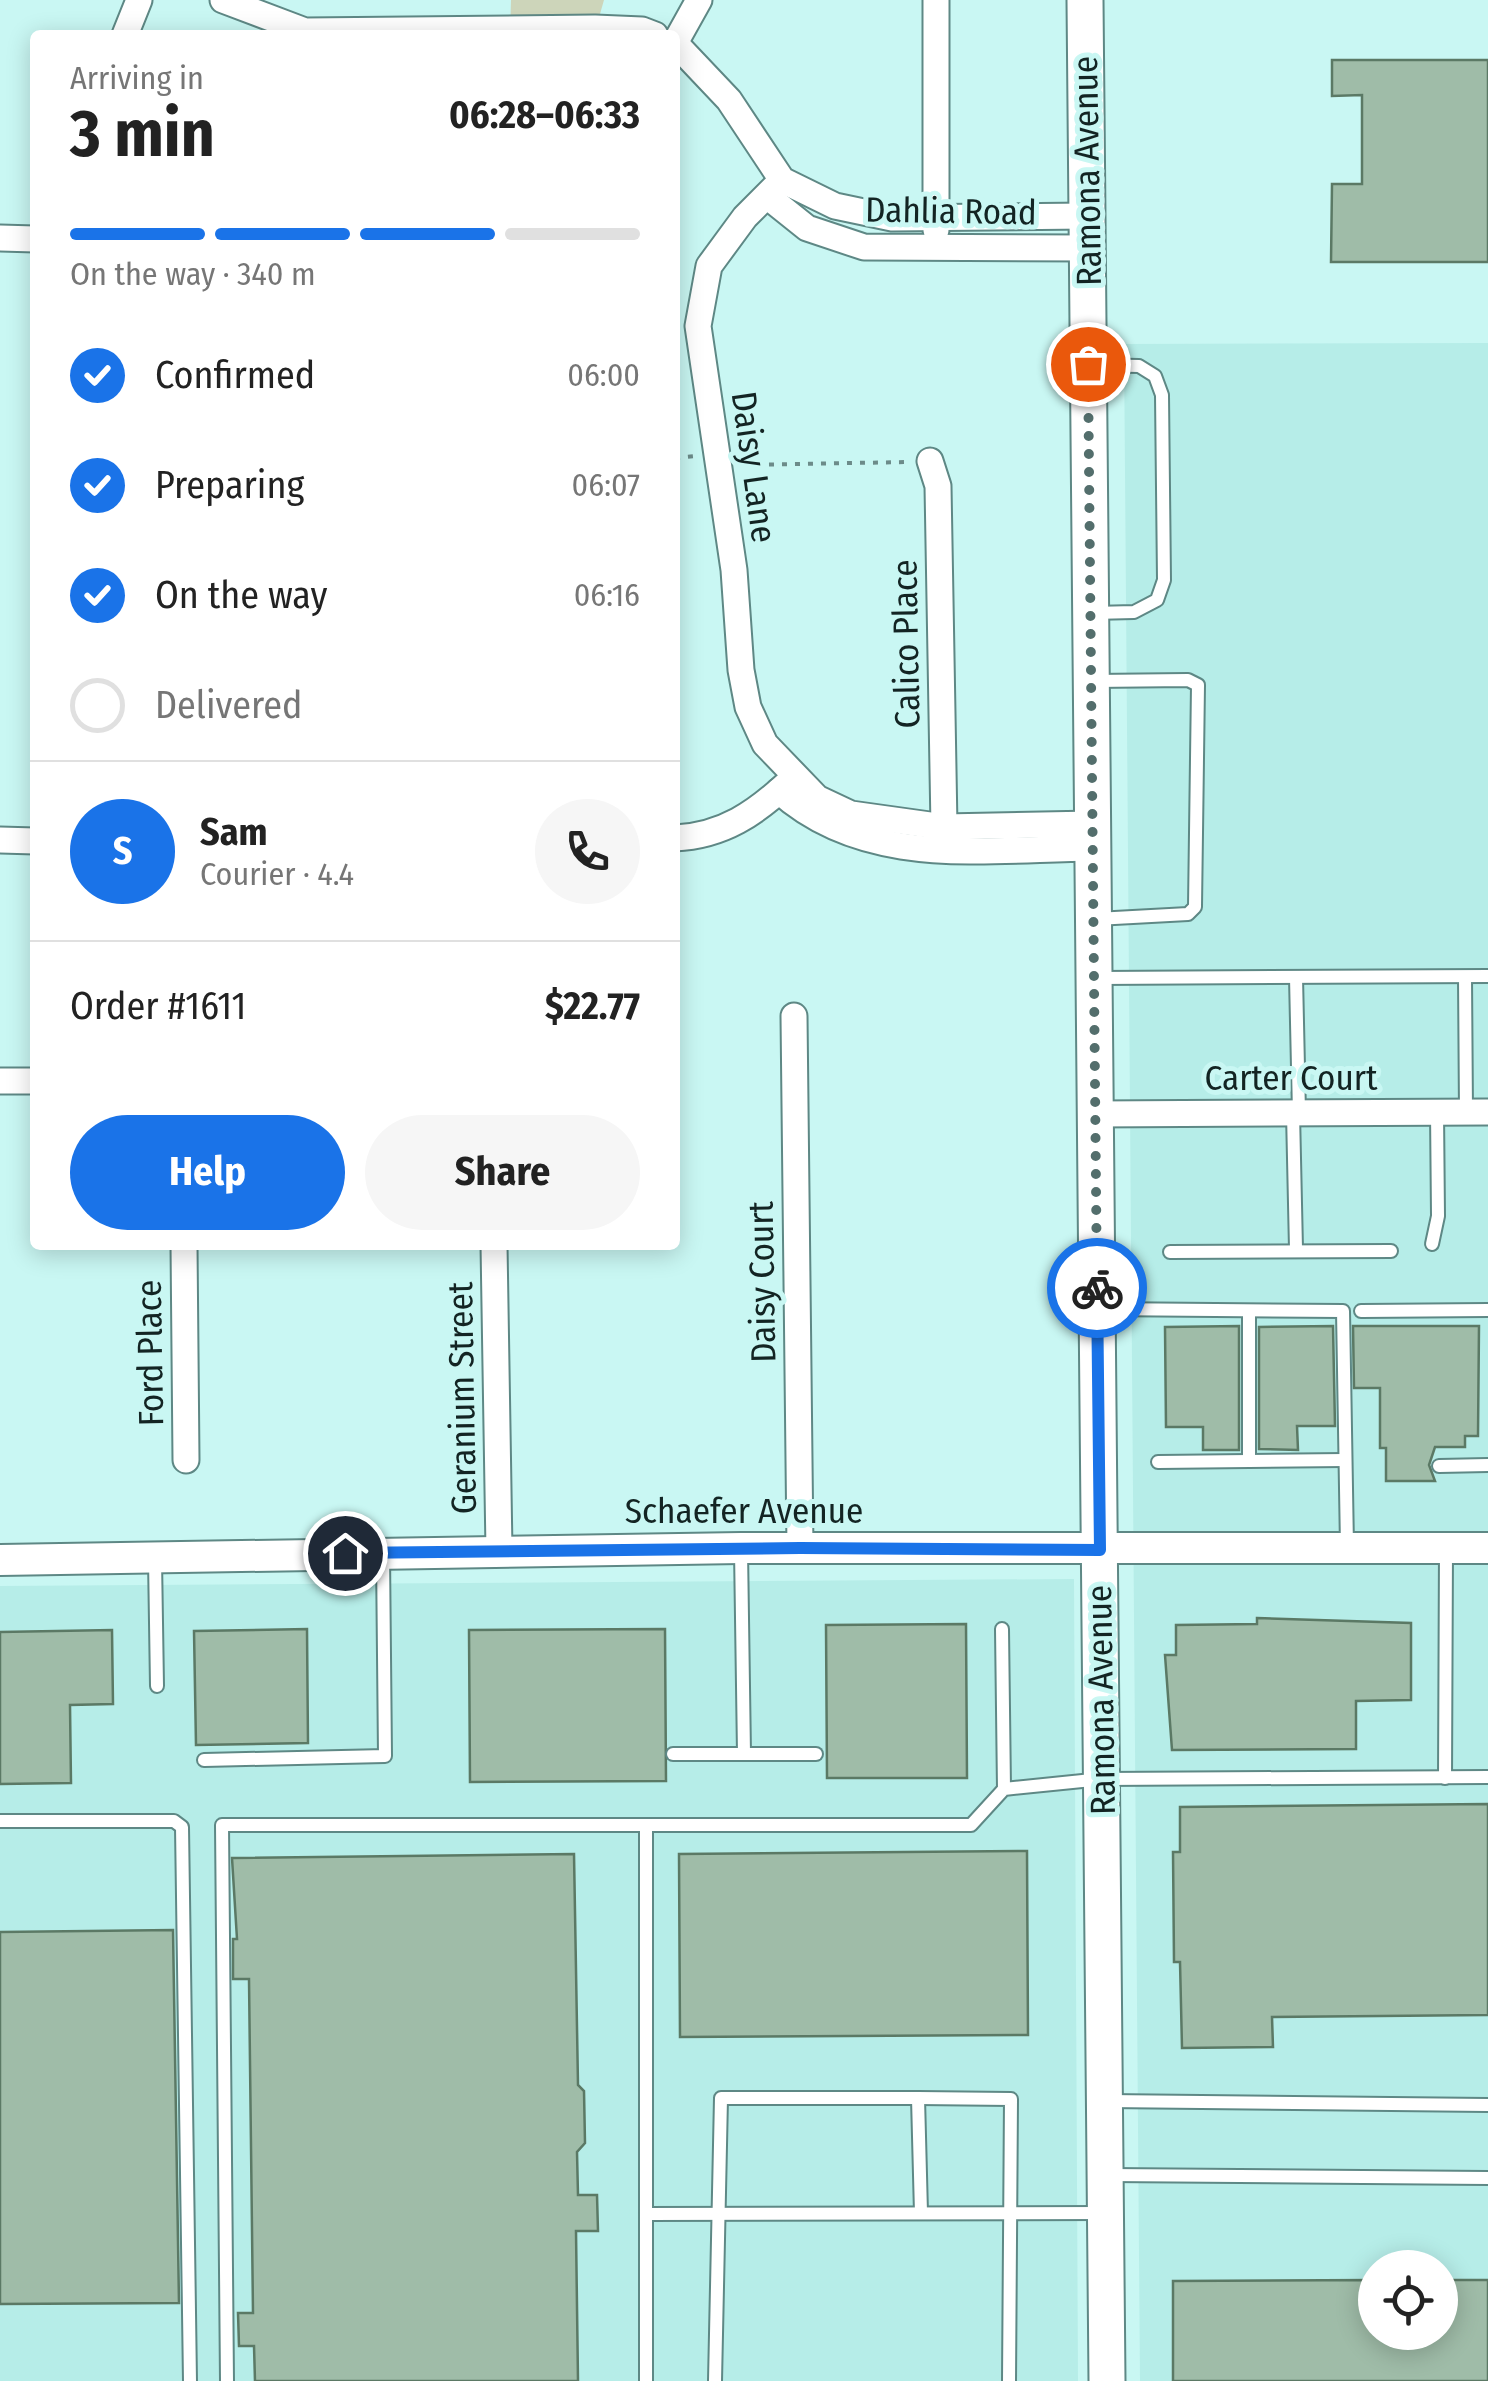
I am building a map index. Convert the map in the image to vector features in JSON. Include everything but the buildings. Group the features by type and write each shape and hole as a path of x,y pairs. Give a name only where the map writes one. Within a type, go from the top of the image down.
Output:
{"main road":[{"name":"Ramona Avenue","path":"1085,0 1106,2381"}],"street":[{"path":"127,30 139,0"},
{"path":"223,0 302,30"},
{"path":"680,34 698,0"},
{"path":"936,0 936,248"},
{"path":"402,30 642,30"},
{"name":"Dahlia Road","path":"680,48 729,100 775,188 808,228 846,244 936,248 1088,232"},
{"name":"Dahlia Road","path":"775,188 892,218 936,217 1088,232"},
{"name":"Daisy Lane","path":"775,188 745,217 709,266 698,326 748,707 786,784"},
{"path":"0,238 30,239"},
{"name":"Calico Place","path":"930,461 938,486 944,827"},
{"path":"786,784 851,814 944,827 1093,836"},
{"path":"786,784 824,824 873,843 933,849 1093,836"},
{"path":"680,837 736,824 786,784"},
{"path":"0,840 30,841"},
{"name":"Daisy Court","path":"794,1016 800,1548"},
{"path":"0,1081 30,1081"},
{"name":"Carter Court","path":"1094,1114 1477,1112"},
{"name":"Ford Place","path":"184,1250 186,1460"},
{"name":"Geranium Street","path":"494,1250 499,1550"},
{"name":"Schaefer Avenue","path":"0,1560 741,1548 1488,1548"}],"lane":[{"path":"1088,364 1140,366 1155,376 1162,395 1164,543 1164,580 1157,600 1134,612 1090,612"},
{"path":"1091,681 1188,680 1198,685 1195,907 1173,915 1094,919"},
{"path":"1094,978 1488,976"},
{"path":"1296,977 1296,1249"},
{"path":"1464,977 1477,1112"},
{"path":"1432,1244 1438,1216 1436,1112"},
{"path":"1170,1252 1390,1251"},
{"path":"1097,1309 1343,1311 1348,1548"},
{"path":"1361,1310 1488,1310"},
{"path":"1249,1312 1249,1461"},
{"path":"1158,1462 1346,1460"},
{"path":"1439,1466 1488,1465"},
{"path":"741,1548 744,1754"},
{"path":"1444,1778 1446,1548"},
{"path":"204,1760 385,1756 384,1552"},
{"path":"155,1556 158,1686"},
{"path":"1002,1630 1004,1789"},
{"path":"672,1754 816,1754"},
{"path":"227,2381 222,1825 970,1825 1004,1789 1102,1780 1488,1778"},
{"path":"0,1820 174,1820 182,1827 190,2381"},
{"path":"646,1825 646,2381"},
{"path":"716,2381 721,2098 918,2098 1011,2099 1009,2381"},
{"path":"918,2098 922,2213"},
{"path":"1104,2100 1488,2105"},
{"path":"1105,2176 1488,2178"},
{"path":"646,2214 1105,2213"}],"path":[{"path":"680,457 693,456 718,466 930,461"}],"shaded area":[{"path":"1488,343 1488,2381 1140,2381 1124,344"},
{"path":"1074,1579 1078,2381 0,2381 0,1586"}],"green space":[{"path":"511,0 604,0 595,30 510,30"}],"way so far":[{"path":"1088,364 1097,1288"}],"route":[{"path":"345,1553 800,1548 1100,1550 1097,1288"}]}
